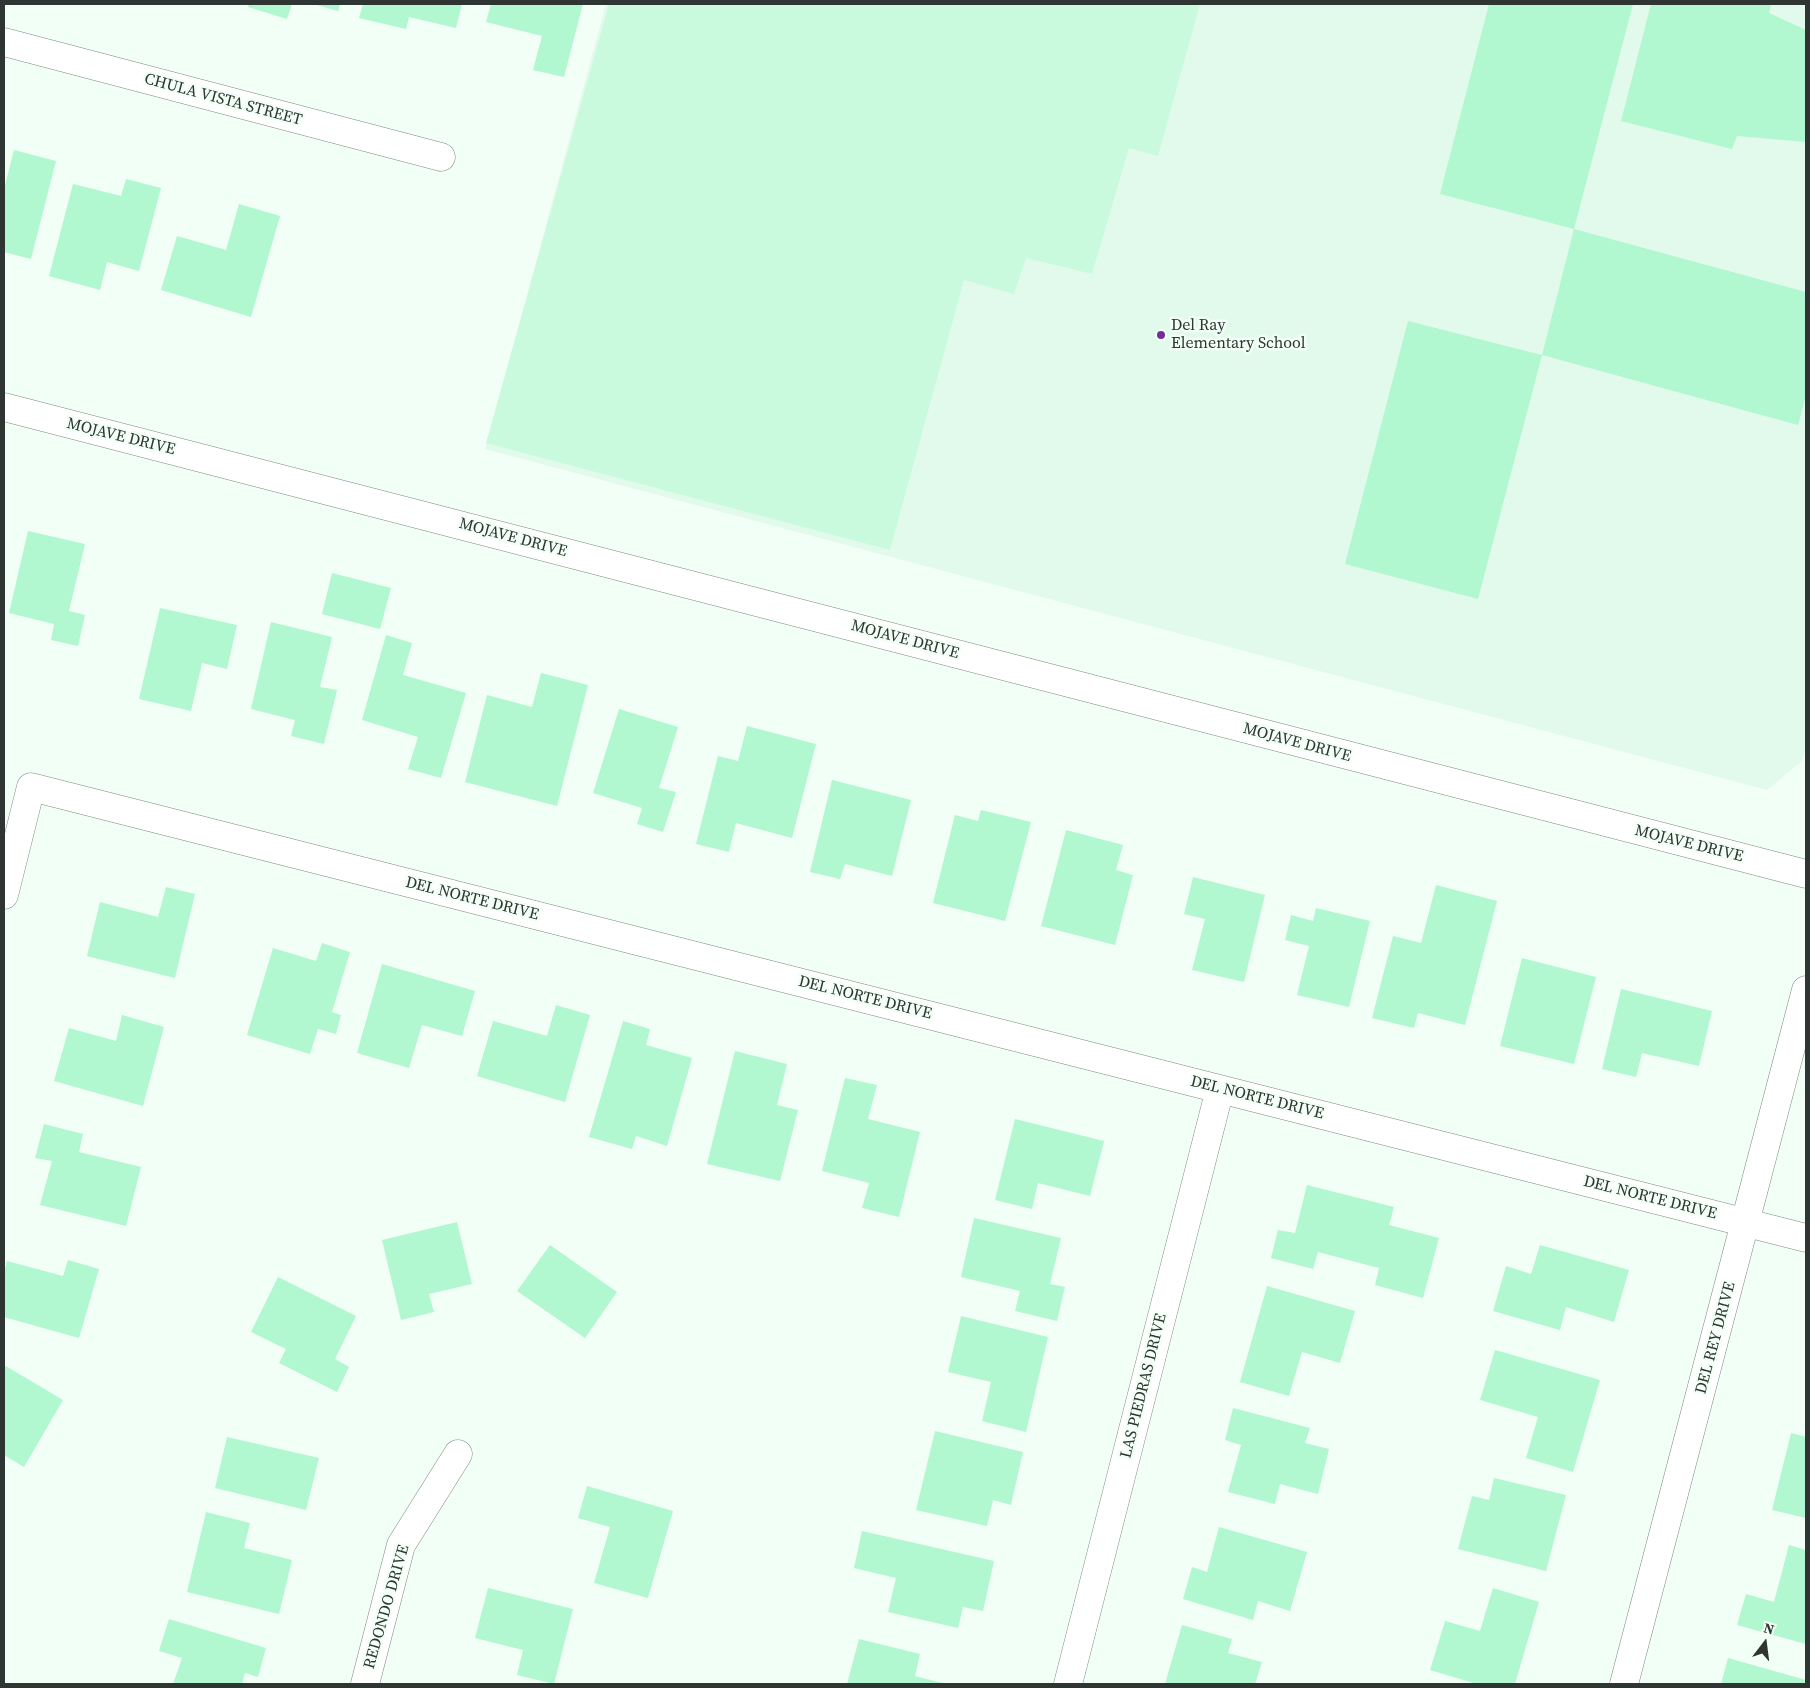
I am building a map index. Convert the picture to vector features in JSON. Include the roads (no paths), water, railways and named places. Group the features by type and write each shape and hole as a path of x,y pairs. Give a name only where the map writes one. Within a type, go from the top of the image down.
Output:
{"street":[{"name":"CHULA VISTA STREET","path":"4,42 442,157"},
{"name":"MOJAVE DRIVE","path":"4,406 1806,874"},
{"name":"DEL NORTE DRIVE","path":"4,896 31,787 1806,1238"},
{"name":"DEL REY DRIVE","path":"1624,1684 1806,990"},
{"name":"LAS PIEDRAS DRIVE","path":"1068,1684 1220,1088"},
{"name":"REDONDO DRIVE","path":"365,1684 401,1545 458,1454"}],"place":[{"name":"Del Ray Elementary School","path":"1161,335"}]}
